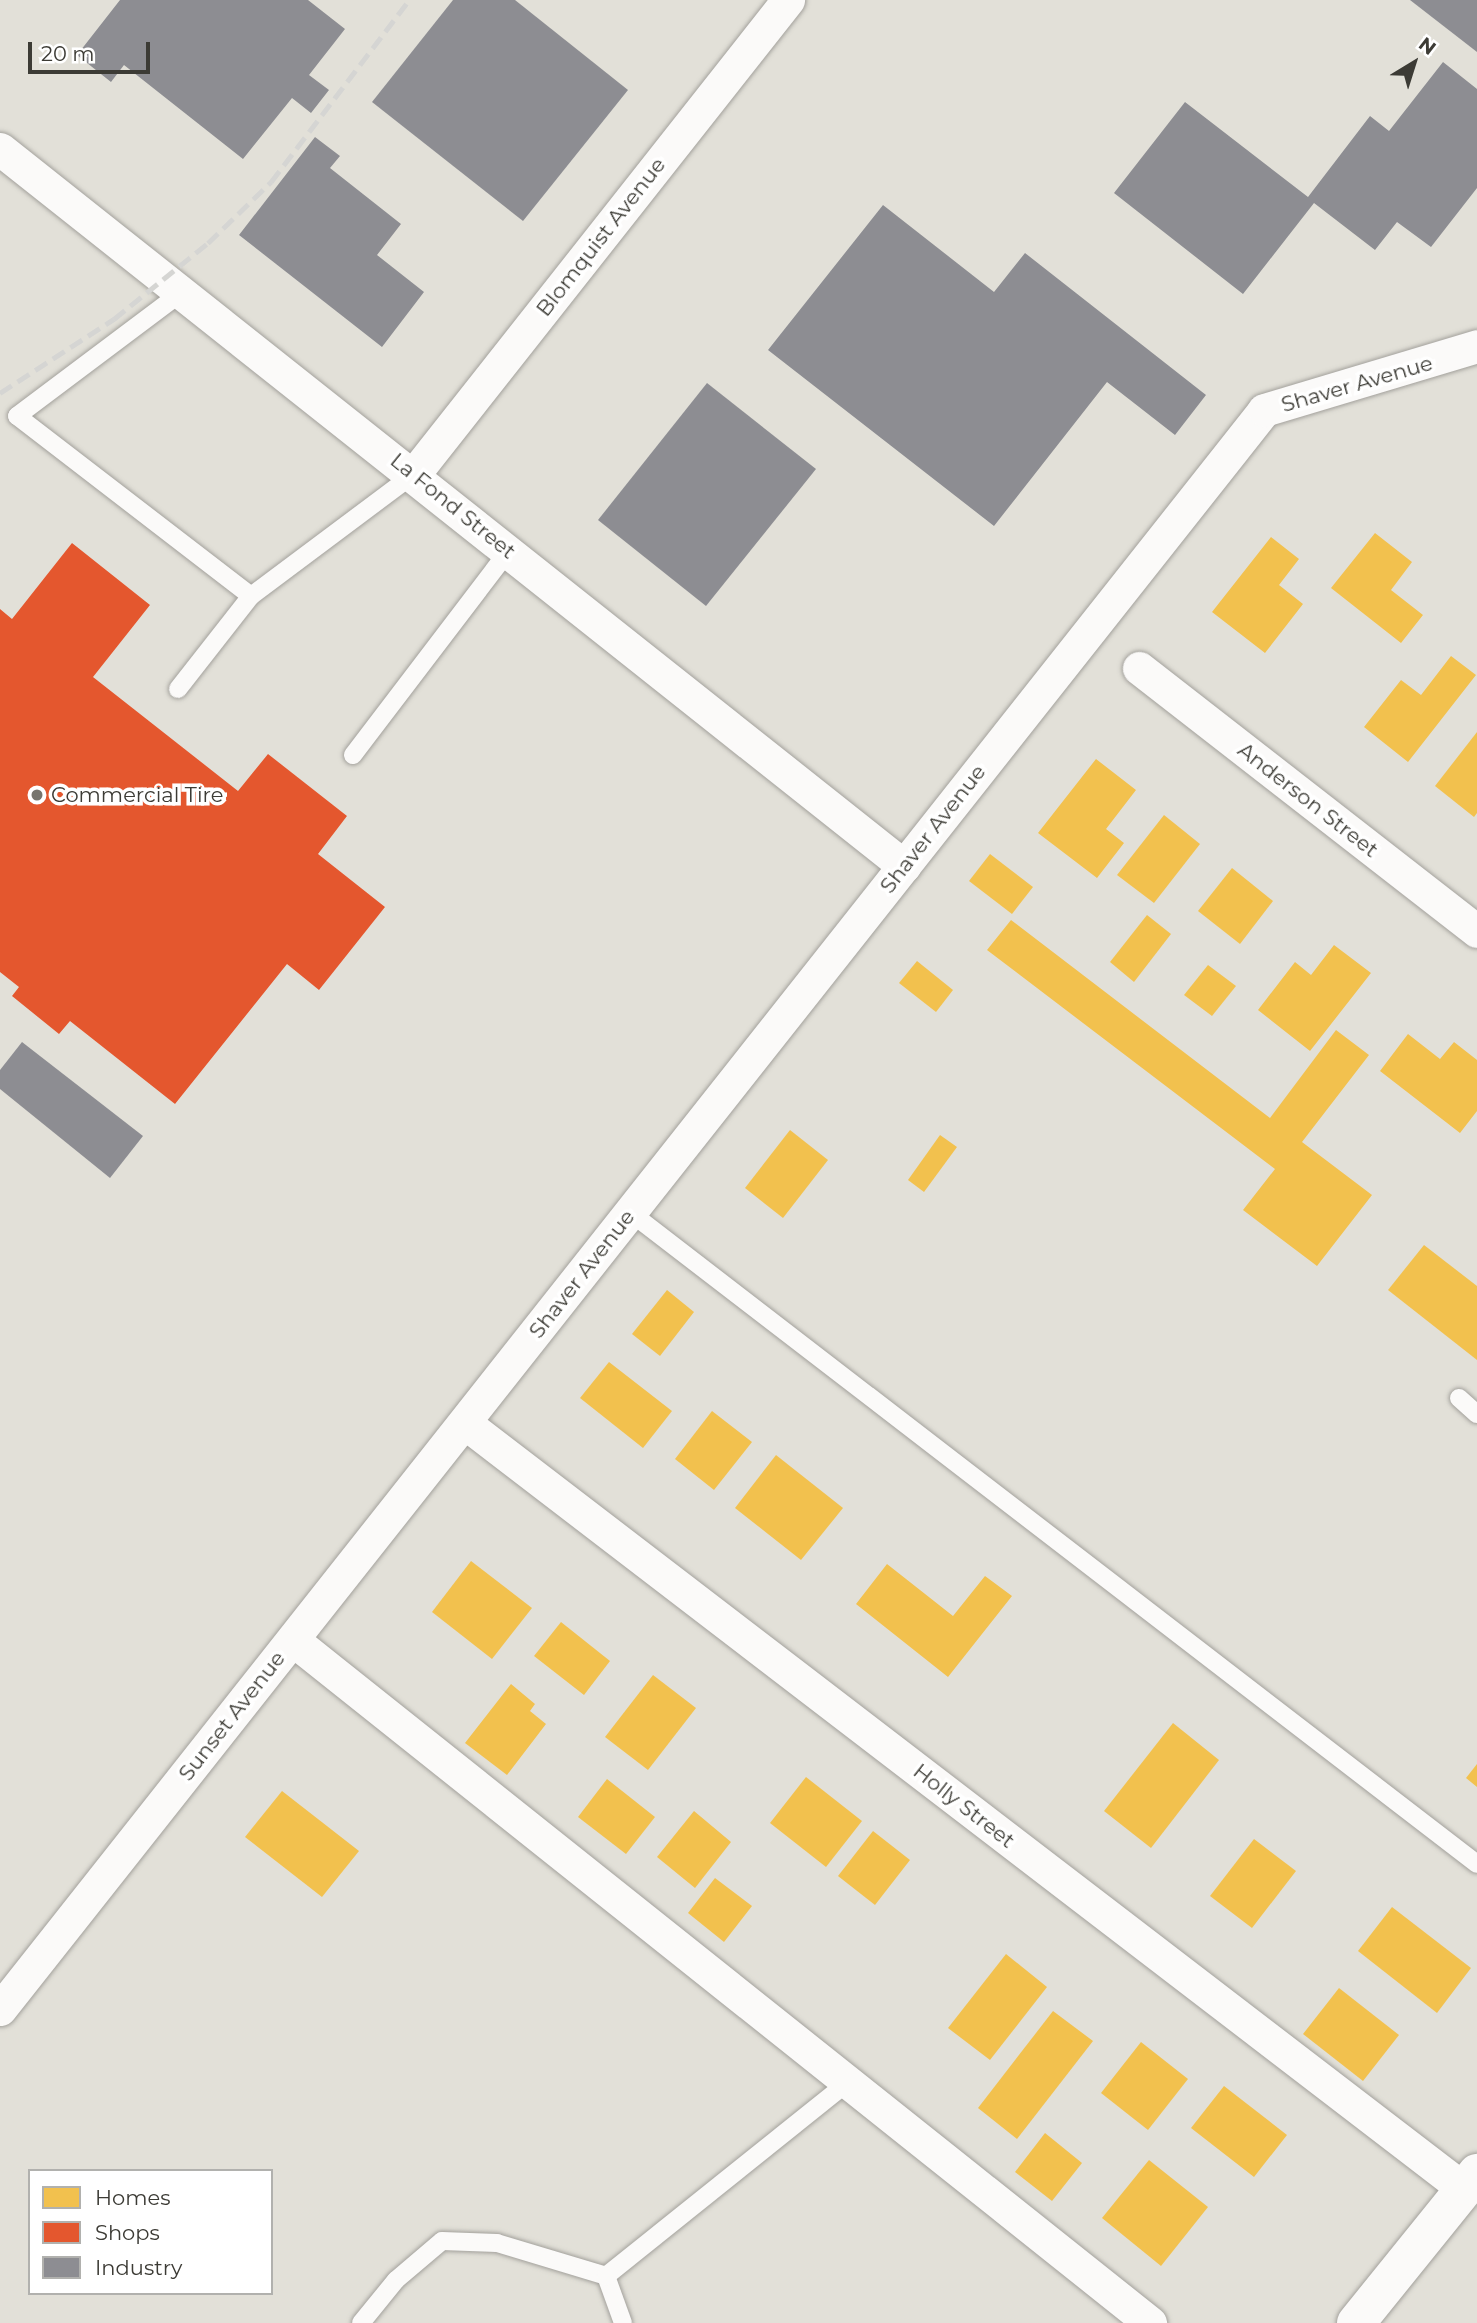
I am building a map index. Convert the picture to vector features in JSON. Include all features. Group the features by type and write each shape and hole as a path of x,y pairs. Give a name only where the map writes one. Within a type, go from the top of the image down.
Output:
{"street":[{"name":"Blomquist Avenue","path":"414,474 788,0"},
{"name":"La Fond Street","path":"0,149 414,474 904,866"},
{"name":"Shaver Avenue","path":"465,1423 1264,410 1477,346"},
{"name":"Anderson Street","path":"1139,668 1477,931"},
{"name":"Sunset Avenue","path":"0,2009 465,1423"},
{"name":"Holly Street","path":"465,1423 1470,2181"},
{"path":"293,1640 1150,2323"},
{"path":"1356,2323 1470,2181"}],"lane":[{"path":"182,292 17,416 251,596"},
{"path":"178,689 251,596 414,474"},
{"path":"353,755 509,550"},
{"path":"631,1213 1477,1864"},
{"path":"1459,1398 1477,1414"},
{"path":"606,2276 848,2082"},
{"path":"362,2323 396,2280 442,2241 497,2243 606,2276"},
{"path":"606,2276 623,2323"}],"building: Homes":[{"path":"1375,533 1412,562 1391,590 1423,615 1401,643 1331,588"},
{"path":"1271,537 1299,559 1279,585 1303,604 1265,653 1212,612"},
{"path":"1451,656 1476,675 1408,762 1364,727 1401,680 1421,695"},
{"path":"1477,732 1477,813 1474,817 1435,786"},
{"path":"1096,759 1136,790 1106,829 1124,843 1097,878 1038,833"},
{"path":"1164,815 1200,844 1154,903 1117,875"},
{"path":"990,854 1033,887 1012,914 969,881"},
{"path":"1232,868 1273,901 1240,944 1198,911"},
{"path":"1147,915 1171,934 1134,982 1110,962"},
{"path":"1011,920 1270,1118 1336,1030 1369,1055 1302,1142 1372,1195 1317,1266 1243,1210 1275,1169 987,950"},
{"path":"1334,945 1371,973 1310,1051 1258,1010 1295,962 1311,975"},
{"path":"917,961 953,990 936,1012 899,983"},
{"path":"1208,965 1236,986 1212,1016 1184,995"},
{"path":"1408,1034 1440,1059 1454,1042 1477,1060 1477,1111 1460,1133 1380,1071"},
{"path":"790,1130 828,1160 783,1218 745,1188"},
{"path":"940,1135 957,1147 924,1192 908,1180"},
{"path":"1424,1245 1477,1286 1477,1360 1388,1290"},
{"path":"667,1290 694,1312 660,1356 632,1334"},
{"path":"609,1362 672,1411 643,1448 580,1398"},
{"path":"712,1411 752,1442 714,1490 675,1459"},
{"path":"776,1455 843,1508 801,1560 735,1508"},
{"path":"471,1561 532,1608 492,1659 432,1612"},
{"path":"887,1564 953,1616 985,1576 1012,1596 948,1677 856,1604"},
{"path":"561,1622 610,1661 584,1695 534,1656"},
{"path":"653,1675 696,1708 648,1770 605,1737"},
{"path":"511,1684 535,1704 530,1711 546,1724 507,1775 465,1743"},
{"path":"1173,1723 1219,1760 1151,1848 1104,1811"},
{"path":"1477,1764 1477,1787 1466,1778"},
{"path":"806,1777 862,1821 826,1867 770,1823"},
{"path":"607,1779 655,1817 626,1854 578,1817"},
{"path":"282,1791 359,1851 322,1897 245,1837"},
{"path":"694,1811 731,1842 695,1888 657,1857"},
{"path":"873,1831 910,1860 875,1905 838,1876"},
{"path":"1254,1839 1296,1871 1252,1928 1210,1896"},
{"path":"715,1878 752,1906 724,1942 688,1913"},
{"path":"1392,1907 1471,1968 1437,2013 1358,1951"},
{"path":"1006,1954 1047,1987 990,2060 948,2028"},
{"path":"1339,1988 1399,2035 1363,2081 1303,2034"},
{"path":"1053,2011 1093,2041 1017,2139 978,2108"},
{"path":"1141,2042 1188,2079 1148,2130 1101,2093"},
{"path":"1224,2086 1287,2135 1254,2177 1191,2128"},
{"path":"1045,2133 1082,2163 1052,2201 1015,2172"},
{"path":"1149,2160 1208,2207 1161,2266 1102,2218"}],"building: Shops":[{"path":"72,543 150,605 93,677 238,791 268,754 347,816 318,854 385,907 319,990 287,964 175,1104 70,1021 59,1034 12,996 19,987 0,972 0,609 12,619"}],"building: Industry":[{"path":"120,0 308,0 345,29 309,75 329,90 311,113 292,98 243,159 124,65 111,82 77,55"},
{"path":"453,0 515,0 628,90 523,221 372,102"},
{"path":"1410,0 1477,0 1477,52"},
{"path":"1443,62 1477,89 1477,188 1431,247 1397,222 1375,250 1314,203 1243,294 1114,193 1185,102 1308,197 1370,116 1389,131"},
{"path":"315,137 340,156 330,168 401,224 377,255 424,292 382,347 239,235"},
{"path":"883,205 994,292 1025,253 1206,395 1175,435 1107,382 994,526 768,350"},
{"path":"707,383 816,469 706,606 598,520"},
{"path":"22,1042 143,1136 110,1178 0,1089 0,1070"}],"railway":[{"path":"0,393 114,319 208,243 271,182 409,0"}],"place":[{"name":"Commercial Tire","path":"37,795"}]}
